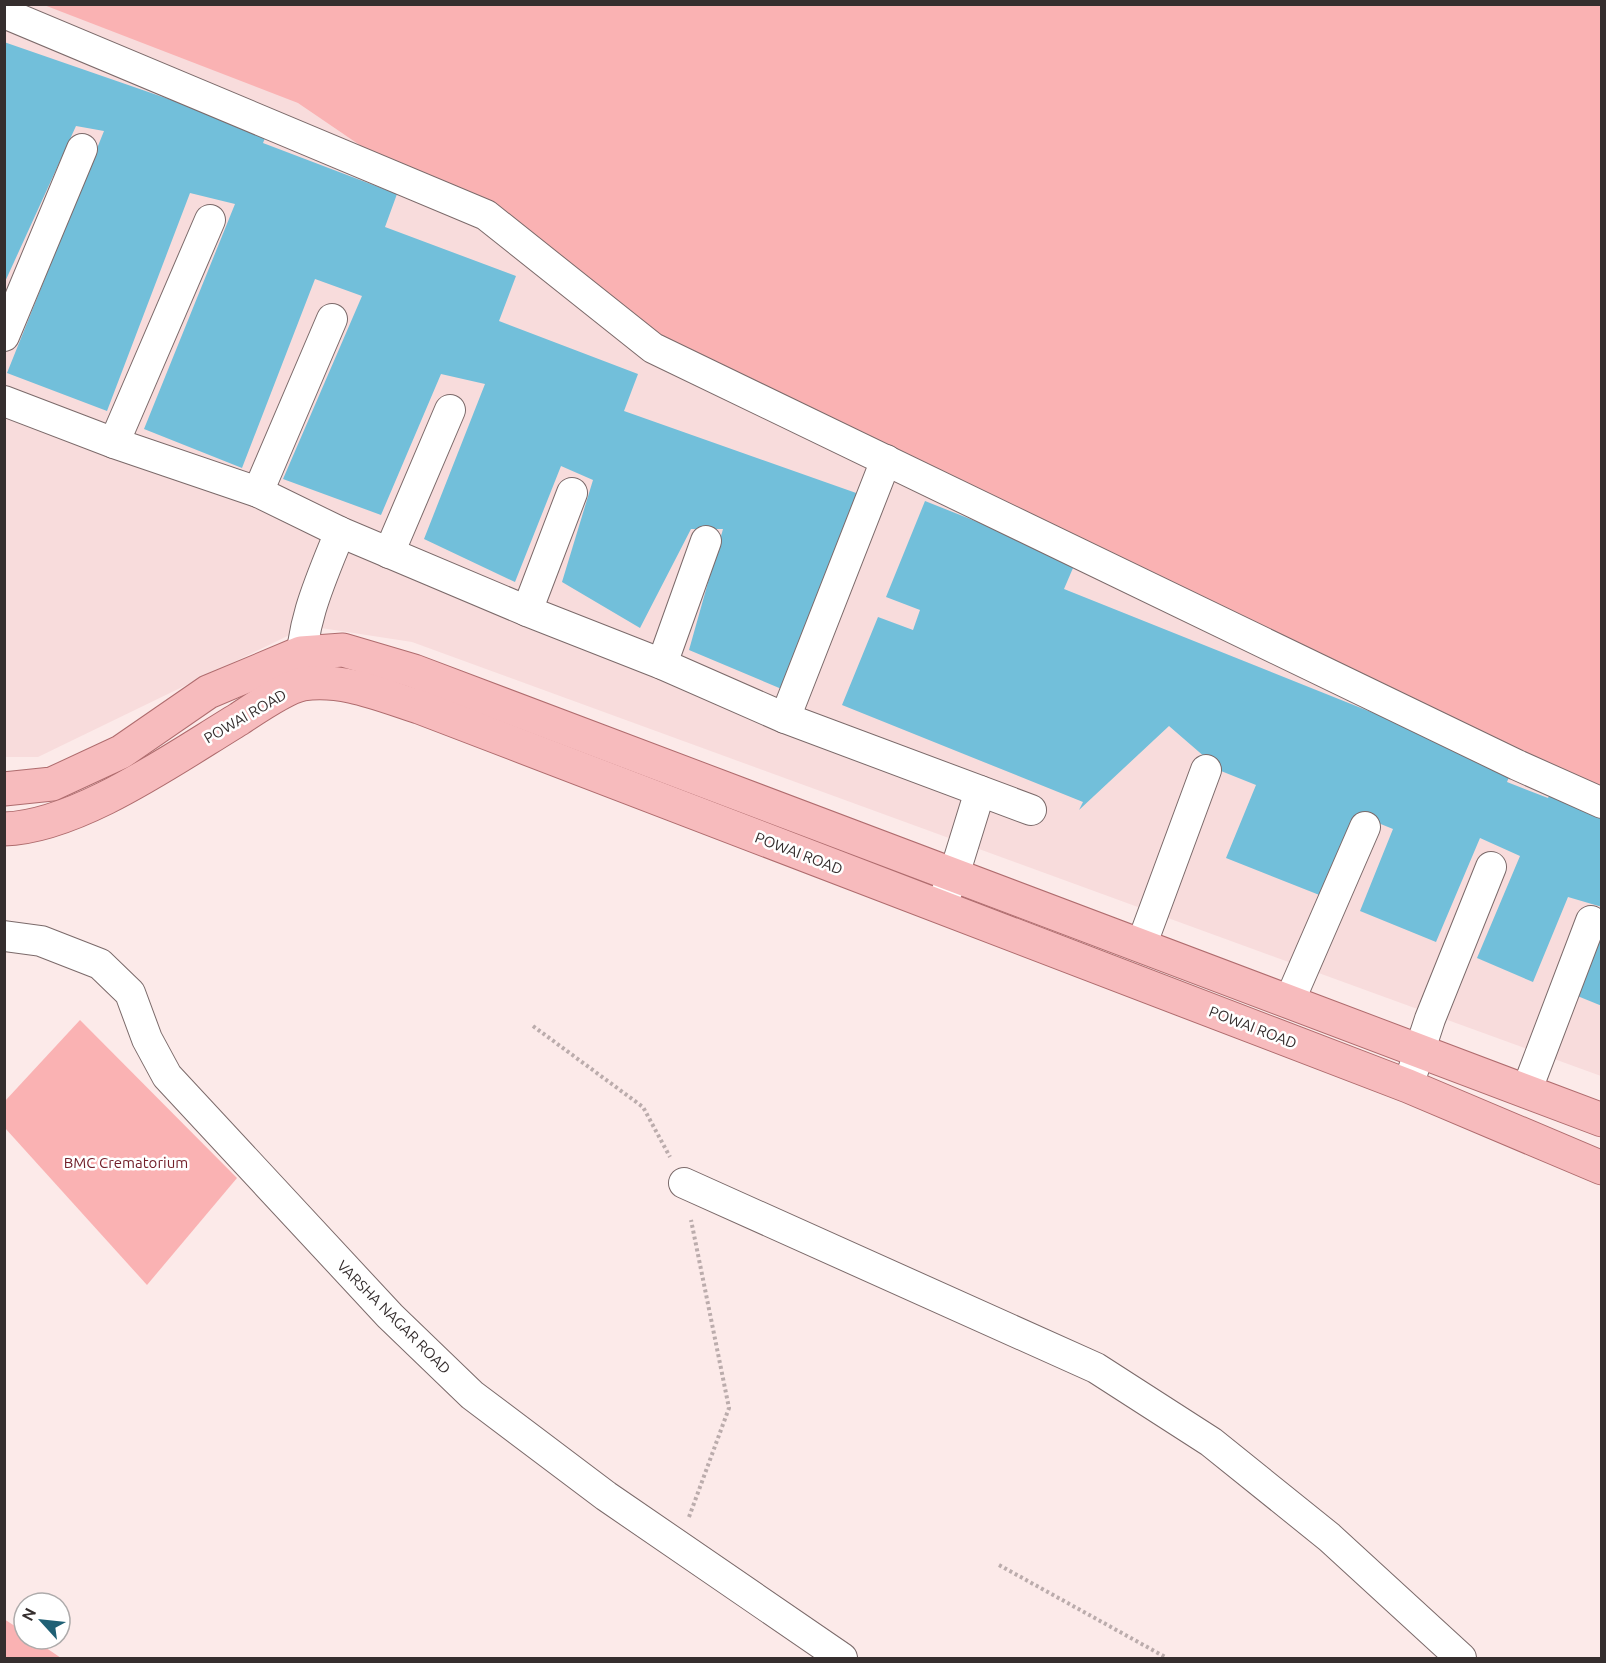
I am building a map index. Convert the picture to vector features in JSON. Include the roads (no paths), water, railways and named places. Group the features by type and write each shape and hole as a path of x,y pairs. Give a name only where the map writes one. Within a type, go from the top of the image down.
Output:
{"main road":[{"name":"POWAI ROAD","path":"4,789 52,784 121,752 208,692 301,669 343,650 414,671 1602,1120"},
{"name":"POWAI ROAD","path":"301,669 419,707 574,766 1408,1086 1602,1168"},
{"name":"POWAI ROAD","path":"4,830 66,817 133,783 269,701 301,669"},
{"path":"574,766 585,736"}],"street":[{"path":"4,13 486,215 653,348 1506,760 1602,803"},
{"path":"4,336 82,149"},
{"path":"114,443 210,220"},
{"path":"258,492 332,319"},
{"path":"4,401 114,443 258,492 389,554 663,664 785,718 1031,810"},
{"path":"389,554 450,411"},
{"path":"785,718 886,460"},
{"path":"527,611 572,493"},
{"path":"301,669 311,603 340,532"},
{"path":"663,664 706,541"},
{"path":"1141,946 1206,770"},
{"path":"940,907 954,875 980,791"},
{"path":"1289,1002 1365,827"},
{"path":"1408,1086 1430,1019 1491,867"},
{"path":"1526,1092 1591,921"},
{"name":"VARSHA NAGAR ROAD","path":"4,936 41,941 100,964 130,993 147,1039 166,1076 390,1316 472,1395 606,1497 842,1659"},
{"path":"684,1183 1096,1368 1211,1442 1329,1537 1461,1659"}],"park label":[{"name":"BMC Crematorium","path":"126,1162"}]}
